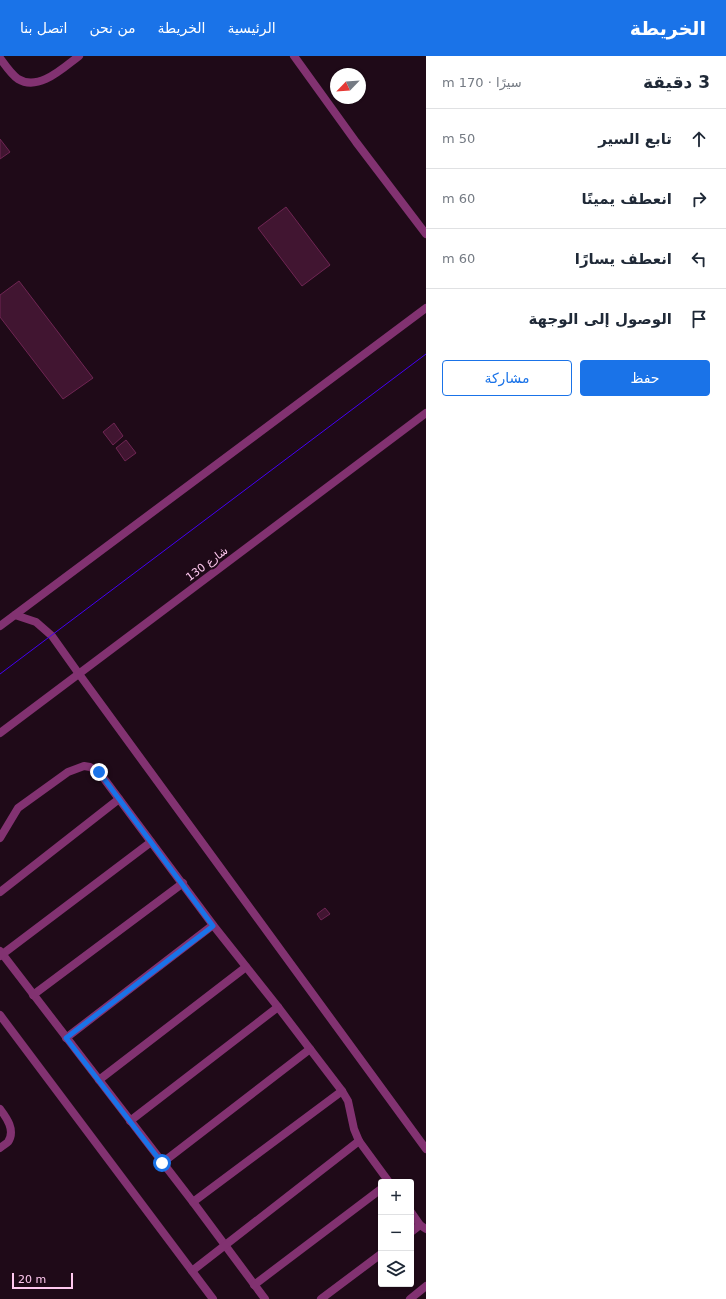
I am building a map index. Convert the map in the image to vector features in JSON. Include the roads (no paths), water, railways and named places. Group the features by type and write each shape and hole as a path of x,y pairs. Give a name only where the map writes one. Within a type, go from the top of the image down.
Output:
{"street":[{"path":"294,56 356,142 426,234"},
{"path":"0,58 18,79 28,83 40,81 50,77 77,57"},
{"path":"0,626 426,308"},
{"name":"شارع 130","path":"0,733 426,413"},
{"path":"15,615 36,622 52,636 426,1148"},
{"path":"0,838 18,808 68,772 84,766 90,767 99,772 183,883 213,926 278,1007 342,1091 348,1101 354,1129 359,1141 387,1179"},
{"path":"0,892 119,798"},
{"path":"151,842 1,954 193,1202 265,1299"},
{"path":"33,995 183,883"},
{"path":"66,1038 213,926"},
{"path":"99,1080 246,967"},
{"path":"130,1121 278,1007"},
{"path":"0,1015 213,1299"},
{"path":"162,1163 310,1049"},
{"path":"193,1202 342,1091"},
{"path":"0,1109 9,1122 10,1135 8,1142 0,1148"},
{"path":"192,1271 224,1244 359,1141"},
{"path":"254,1285 378,1191"},
{"path":"413,1215 423,1227"},
{"path":"321,1299 378,1256"},
{"path":"410,1299 426,1286"}],"tram line":[{"path":"0,674 426,354"}]}
